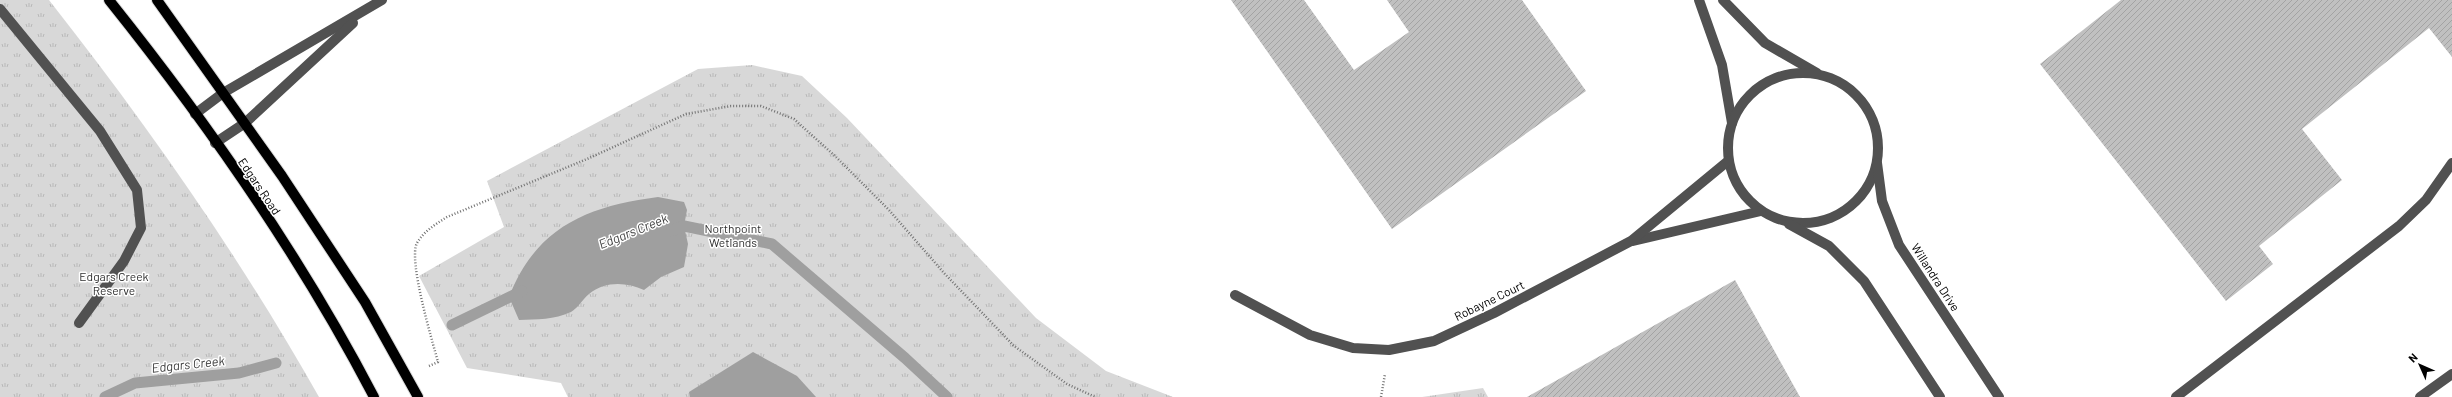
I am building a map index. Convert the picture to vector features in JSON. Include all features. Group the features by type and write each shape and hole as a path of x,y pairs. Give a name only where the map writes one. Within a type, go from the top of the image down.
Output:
{"main road":[{"name":"Edgars Road","path":"109,0 216,143 337,327 374,397"},
{"name":"Edgars Road","path":"157,0 245,123 365,302 418,397"}],"street":[{"path":"195,114 223,93 382,0"},
{"path":"1699,0 1722,65 1732,123"},
{"path":"1723,0 1765,43 1821,75 1842,84 1859,98 1872,117 1878,139 1877,161 1869,185 1854,204 1833,217 1809,224 1785,222"},
{"path":"0,9 100,131 137,190 141,228 124,261 79,324"},
{"path":"216,143 245,123 366,10"},
{"path":"1821,75 1799,73 1778,77 1758,88 1742,104 1732,123 1728,142 1728,161 1734,180 1746,198 1761,211 1785,222 1829,246 1864,281 1940,397"},
{"name":"Robayne Court","path":"1235,295 1310,335 1353,348 1389,350 1434,341 1494,314 1631,241 1728,161"},
{"name":"Willandra Drive","path":"1877,161 1882,201 1899,245 1999,397"},
{"path":"2176,397 2400,226 2426,200 2452,162"},
{"path":"1631,241 1761,211"},
{"path":"2420,397 2452,374"}],"path":[{"path":"438,362 427,321 414,255 417,243 430,228 447,217 587,159 686,114 730,106 762,106 794,119 836,157 889,210 944,273 1014,346 1067,384 1095,397"}],"green space":[{"name":"Edgars Creek Reserve","path":"0,0 49,0 86,47 192,193 289,345 319,397 0,397"},
{"name":"Northpoint Wetlands","path":"752,65 802,76 847,118 1036,318 1106,371 1173,397 568,397 561,383 467,368 419,276 504,227 487,181 698,69"},
{"path":"1483,388 1488,397 1422,397"}],"water":[{"path":"658,197 684,202 687,210 684,226 688,244 684,267 661,277 644,290 623,284 609,285 589,294 578,306 565,315 545,319 519,320 509,297 520,273 534,253 550,237 567,224 587,214 633,201"},
{"path":"753,352 797,376 816,397 690,397 689,392"}],"building":[{"path":"1231,0 1304,0 1354,70 1409,32 1387,0 1522,0 1586,91 1392,229"},
{"path":"2121,0 2452,0 2452,57 2429,28 2302,129 2342,180 2259,246 2273,264 2226,301 2040,64"},
{"path":"1735,280 1800,397 1527,397"}],"waterway":[{"name":"Edgars Creek","path":"671,231 684,226 772,244 905,358 947,397"},
{"name":"Edgars Creek","path":"452,325 522,291"},
{"name":"Edgars Creek","path":"105,397 135,383 239,373 276,363"}]}
